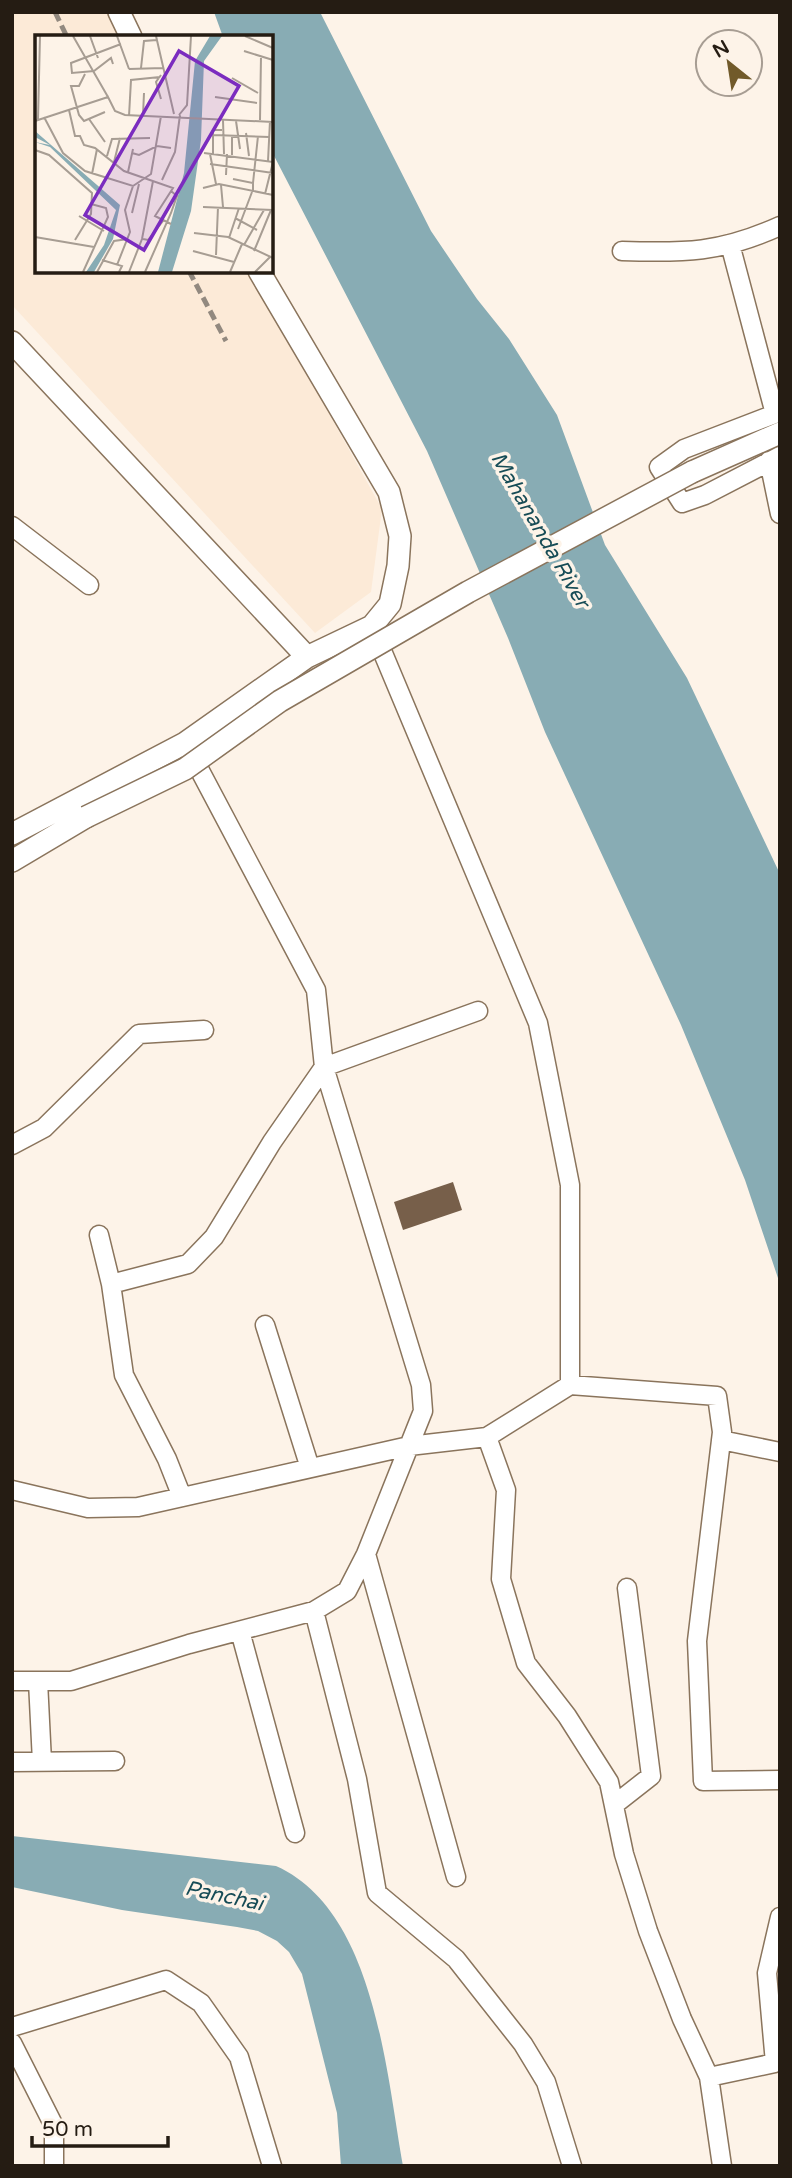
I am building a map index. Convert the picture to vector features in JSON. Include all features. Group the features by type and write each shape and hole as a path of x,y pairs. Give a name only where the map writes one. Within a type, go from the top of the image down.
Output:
{"street":[{"path":"119,12 130,35"},
{"path":"622,251 693,253 749,240 780,226"},
{"path":"730,244 778,420"},
{"path":"12,834 185,743 307,657 372,626 390,604 398,566 400,536 389,492 260,273"},
{"path":"12,342 307,657"},
{"path":"778,420 684,449 659,467 682,503 705,495 774,458 780,514"},
{"path":"12,861 86,817 184,769 280,701 468,592 692,472 778,420"},
{"path":"12,526 89,585"},
{"path":"372,626 538,1023 570,1185 570,1385"},
{"path":"12,1681 71,1681 314,1612 346,1591 366,1554 423,1411 421,1385 324,1067 316,990 185,743"},
{"path":"111,1284 188,1264 214,1237 272,1142 324,1067 478,1011"},
{"path":"12,1145 44,1128 139,1034 204,1030"},
{"path":"99,1235 111,1284 124,1374 182,1497"},
{"path":"265,1325 310,1468"},
{"path":"12,1490 88,1508 138,1507 409,1446 486,1437 570,1385 717,1396 721,1440 697,1641 703,1781 780,1780"},
{"path":"486,1437 506,1490 502,1579 526,1663 567,1716 609,1782 624,1854 648,1931 709,2077 722,2166"},
{"path":"721,1440 780,1452"},
{"path":"366,1554 457,1877"},
{"path":"614,1805 651,1776 627,1588"},
{"path":"314,1612 354,1765 377,1893 408,1916 456,1959 523,2044 546,2082 567,2164"},
{"path":"240,1631 295,1833"},
{"path":"38,1681 43,1762"},
{"path":"12,1762 115,1761"},
{"path":"709,2077 777,2063 767,1973 780,1917"},
{"path":"12,2027 166,1980 201,2003 239,2057 272,2166"},
{"path":"12,2043 54,2126 54,2166"}],"shaded area":[{"path":"12,12 106,12 119,35 35,35 35,273 251,273 382,509 371,592 315,633 12,305"}],"water":[{"name":"Mahananda River","path":"214,12 320,12 431,231 477,299 509,339 557,415 605,545 687,678 780,874 780,1284 745,1180 681,1025 545,732 508,638 427,451 273,154 273,35 222,35"},
{"name":"Panchai","path":"12,1836 276,1866 309,1888 335,1918 355,1955 370,1997 390,2086 403,2166 341,2166 337,2113 302,1974 289,1952 277,1941 258,1931 122,1910 12,1887"}],"building":[{"path":"453,1182 462,1210 403,1230 394,1202"}],"railway":[{"path":"55,12 66,35"},
{"path":"190,273 226,341"}]}
